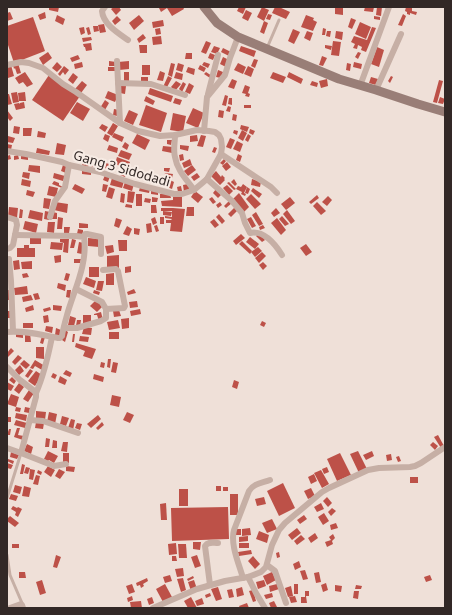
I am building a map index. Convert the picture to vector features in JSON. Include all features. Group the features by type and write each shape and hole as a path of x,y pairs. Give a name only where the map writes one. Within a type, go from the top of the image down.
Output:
{"main road":[{"path":"204,7 217,23 238,37 339,79 445,112"}],"street":[{"path":"105,7 102,11 103,17 112,30 128,40"},
{"path":"360,86 389,7"},
{"path":"376,90 401,34"},
{"path":"207,97 225,74 238,37"},
{"path":"7,65 21,62 43,68 63,84 120,123 138,131 160,136 175,135 197,130 204,131 207,97 218,55"},
{"path":"117,61 120,123"},
{"path":"118,83 152,84 185,95"},
{"name":"Gang 3 Sidodadi","path":"7,151 62,162 69,166 100,172 135,184 174,194 182,194 194,190 207,179 221,154 222,147 219,135 215,132 204,131"},
{"path":"175,135 174,156 176,164 194,190"},
{"path":"221,154 271,187 277,193"},
{"path":"50,217 55,201 65,187 69,166"},
{"path":"207,179 232,201 242,213 250,232 256,231 268,238 276,245 282,255"},
{"path":"7,217 16,220 17,223 13,245 7,249"},
{"path":"15,235 84,237 85,234 87,234 101,237 101,254"},
{"path":"9,259 11,281 10,331 32,332 60,338 62,336 83,263 85,245 84,237"},
{"path":"103,270 116,269 118,271 125,306 124,308 106,309"},
{"path":"64,328 77,328 105,319 106,317 106,309 102,302 76,289"},
{"path":"21,453 36,393 48,358 52,337"},
{"path":"7,367 36,393"},
{"path":"30,420 60,426 78,433"},
{"path":"153,608 197,589 231,580 246,578 261,572 267,565 272,545 279,530 285,523 322,492 368,470 379,468 410,467 421,464 445,447"},
{"path":"7,448 54,466 66,464"},
{"path":"265,608 246,578 232,534 249,491 255,485 270,480"},
{"path":"210,585 205,546 209,542 218,543"},
{"path":"267,565 275,571 286,603"},
{"path":"10,608 20,604 22,606"}],"lane":[{"path":"267,49 279,20"},
{"path":"7,498 21,453"},
{"path":"7,481 12,483"},
{"path":"7,554 10,575 22,606"}],"building":[{"path":"49,7 59,7 58,12 49,10"},
{"path":"114,7 119,7 121,10 116,15 111,9"},
{"path":"183,7 184,9 172,16 167,8 161,12 159,8"},
{"path":"239,7 246,7 243,14 237,11"},
{"path":"262,7 269,10 264,21 257,17"},
{"path":"275,7 279,7 290,12 286,19 272,13"},
{"path":"335,7 343,7 343,15 335,14"},
{"path":"365,7 374,7 373,12 364,11"},
{"path":"377,7 382,7 381,16 376,15"},
{"path":"406,7 412,8 412,11 417,12 416,15 410,13 410,15 407,14 405,11"},
{"path":"246,10 252,13 248,21 242,18"},
{"path":"10,12 13,19 7,21 7,13"},
{"path":"45,12 46,18 40,20 38,15"},
{"path":"268,14 272,15 270,20 266,19"},
{"path":"403,14 406,16 402,26 398,25"},
{"path":"57,15 65,19 63,25 55,21"},
{"path":"139,15 144,21 134,30 129,23"},
{"path":"306,15 314,18 313,20 317,22 313,31 301,27"},
{"path":"117,16 121,20 115,25 112,21"},
{"path":"374,16 380,17 380,20 374,19"},
{"path":"33,17 45,51 14,63 7,42 7,26"},
{"path":"351,18 356,20 352,29 348,27"},
{"path":"163,20 164,26 153,28 152,22"},
{"path":"264,21 268,23 264,34 260,32"},
{"path":"360,22 371,27 366,39 355,34"},
{"path":"104,24 106,32 100,33 98,25"},
{"path":"93,26 98,26 99,31 94,32"},
{"path":"84,27 85,33 81,35 79,28"},
{"path":"89,27 91,34 88,35 86,28"},
{"path":"372,27 376,28 366,52 361,50 362,47 358,45 357,49 353,48 355,44 351,42 354,36 367,40"},
{"path":"160,28 161,34 156,35 155,29"},
{"path":"323,28 326,29 325,35 322,35"},
{"path":"293,29 300,32 294,44 288,41"},
{"path":"307,31 313,33 310,41 304,38"},
{"path":"327,31 331,31 330,37 326,36"},
{"path":"336,31 343,32 342,40 335,38"},
{"path":"143,34 146,38 139,43 137,39"},
{"path":"161,36 162,44 153,45 152,37"},
{"path":"91,37 92,40 83,42 82,38"},
{"path":"206,41 211,43 206,54 201,52"},
{"path":"333,41 341,42 339,56 331,55"},
{"path":"91,43 92,50 86,51 83,44"},
{"path":"139,45 147,45 147,53 140,53"},
{"path":"325,45 332,46 331,50 325,48"},
{"path":"214,46 220,48 217,54 211,52"},
{"path":"241,46 256,51 254,57 239,51"},
{"path":"377,47 384,50 379,67 371,64"},
{"path":"223,48 231,52 229,56 221,52"},
{"path":"48,52 52,58 43,65 39,58"},
{"path":"358,52 361,53 358,59 355,57"},
{"path":"186,53 192,53 192,59 185,59"},
{"path":"210,53 215,55 213,60 208,58"},
{"path":"78,55 80,59 72,62 70,58"},
{"path":"322,56 327,58 323,66 319,65"},
{"path":"223,57 229,60 226,67 220,64"},
{"path":"254,59 258,60 255,68 251,66"},
{"path":"109,61 116,62 116,66 109,66"},
{"path":"129,61 129,69 119,70 118,62"},
{"path":"57,62 62,67 57,72 52,68"},
{"path":"82,62 83,67 75,69 74,64"},
{"path":"204,62 210,64 208,68 202,65"},
{"path":"354,62 362,64 361,69 353,67"},
{"path":"18,63 21,73 17,74 13,65"},
{"path":"171,63 175,64 172,77 168,75"},
{"path":"178,63 184,65 182,72 176,70"},
{"path":"238,63 246,67 243,74 234,70"},
{"path":"347,63 351,64 350,71 346,70"},
{"path":"11,65 14,76 8,78 7,66"},
{"path":"142,65 150,65 150,75 142,75"},
{"path":"200,65 206,68 204,72 198,69"},
{"path":"64,66 69,70 65,75 63,72 60,76 58,74"},
{"path":"248,66 254,69 251,77 244,74"},
{"path":"108,67 116,67 116,71 108,71"},
{"path":"188,67 195,69 194,75 186,72"},
{"path":"218,70 223,72 221,78 216,77"},
{"path":"160,71 165,73 163,81 157,80"},
{"path":"25,72 33,84 27,87 23,82 19,84 15,78"},
{"path":"124,72 129,72 129,81 124,81"},
{"path":"176,72 183,74 182,80 174,78"},
{"path":"206,72 212,76 210,78 204,74"},
{"path":"273,72 286,77 283,83 270,78"},
{"path":"289,72 303,79 301,84 287,77"},
{"path":"73,73 78,77 73,84 68,80"},
{"path":"49,75 80,96 63,121 32,100"},
{"path":"168,76 172,78 166,89 163,87"},
{"path":"391,76 393,77 390,83 388,81"},
{"path":"141,77 148,77 148,82 141,81"},
{"path":"371,77 378,79 376,85 369,83"},
{"path":"232,79 237,81 234,89 228,87"},
{"path":"327,79 328,86 321,88 319,81"},
{"path":"439,80 443,81 437,103 433,102"},
{"path":"82,81 87,85 81,93 75,89"},
{"path":"176,81 181,84 175,91 171,87"},
{"path":"312,81 318,83 317,87 310,85"},
{"path":"183,82 186,84 182,92 179,89"},
{"path":"189,83 194,86 190,94 185,92"},
{"path":"121,85 126,86 125,94 120,93"},
{"path":"245,85 250,87 248,93 250,94 249,97 242,93"},
{"path":"150,88 173,96 171,102 148,94"},
{"path":"108,91 118,95 115,102 105,98"},
{"path":"17,92 19,102 13,103 11,93"},
{"path":"25,92 26,101 19,101 18,93"},
{"path":"7,94 9,94 12,104 7,105"},
{"path":"225,95 228,96 226,106 222,105"},
{"path":"146,96 155,101 153,105 144,101"},
{"path":"440,97 445,99 443,104 438,103"},
{"path":"175,98 182,100 180,105 173,103"},
{"path":"229,98 232,98 232,105 228,104"},
{"path":"105,100 109,103 105,110 100,108"},
{"path":"24,102 25,108 16,110 14,104"},
{"path":"77,102 90,109 83,121 70,113"},
{"path":"146,105 167,113 161,132 139,125"},
{"path":"244,105 251,105 251,108 244,108"},
{"path":"228,106 231,107 230,112 226,111"},
{"path":"193,108 204,113 198,128 186,123"},
{"path":"114,109 119,110 117,116 113,115"},
{"path":"7,110 13,118 10,121 7,117"},
{"path":"129,110 138,114 133,125 124,121"},
{"path":"219,110 224,111 223,118 218,117"},
{"path":"173,113 186,116 183,132 170,130"},
{"path":"233,114 237,115 236,121 232,120"},
{"path":"113,123 118,126 112,136 107,133"},
{"path":"102,124 108,127 105,132 99,128"},
{"path":"241,125 249,127 247,132 240,129"},
{"path":"14,126 20,127 19,134 13,133"},
{"path":"23,128 32,128 31,136 23,136"},
{"path":"250,129 255,131 253,135 249,133"},
{"path":"234,130 238,131 237,135 233,133"},
{"path":"242,130 247,133 243,141 238,138"},
{"path":"38,131 46,133 45,138 37,137"},
{"path":"114,133 124,137 122,142 112,137"},
{"path":"105,134 110,136 108,142 103,139"},
{"path":"137,134 150,140 145,150 132,143"},
{"path":"248,134 251,136 248,142 245,140"},
{"path":"197,135 198,141 190,142 190,136"},
{"path":"201,135 206,136 203,147 197,146"},
{"path":"8,136 15,138 13,143 7,142"},
{"path":"230,138 235,140 231,149 226,147"},
{"path":"167,140 172,140 171,145 167,144"},
{"path":"237,141 243,144 240,152 233,149"},
{"path":"125,142 129,145 127,150 122,147"},
{"path":"57,143 66,145 64,155 55,154"},
{"path":"7,144 12,145 11,150 7,149"},
{"path":"109,145 118,148 117,153 107,150"},
{"path":"180,145 189,146 188,151 180,149"},
{"path":"163,146 173,147 172,153 162,151"},
{"path":"214,147 217,148 215,153 212,152"},
{"path":"37,148 50,151 49,155 36,153"},
{"path":"121,150 132,154 129,160 118,156"},
{"path":"183,154 184,160 180,161 179,155"},
{"path":"238,154 242,156 240,162 236,160"},
{"path":"10,155 11,159 7,160 7,156"},
{"path":"18,155 19,159 14,160 14,156"},
{"path":"21,155 28,156 28,160 21,159"},
{"path":"84,156 90,157 88,167 82,166"},
{"path":"117,157 130,162 128,169 115,164"},
{"path":"190,159 192,165 184,168 182,163"},
{"path":"224,159 226,161 223,165 220,163"},
{"path":"92,161 101,163 100,168 90,166"},
{"path":"227,162 231,167 226,171 222,166"},
{"path":"106,163 112,165 110,170 105,168"},
{"path":"29,165 40,166 40,173 28,171"},
{"path":"63,165 68,167 66,173 61,171"},
{"path":"192,165 196,170 188,176 184,171"},
{"path":"164,168 170,168 169,172 164,171"},
{"path":"82,171 91,172 91,175 82,174"},
{"path":"122,171 127,173 125,177 120,175"},
{"path":"216,171 221,177 222,175 225,178 220,185 211,176"},
{"path":"23,172 30,173 29,179 22,177"},
{"path":"54,173 65,176 63,181 53,178"},
{"path":"137,173 146,174 145,180 136,178"},
{"path":"165,173 173,174 172,178 164,177"},
{"path":"197,173 200,177 194,181 191,177"},
{"path":"105,175 110,176 108,182 103,180"},
{"path":"148,175 155,177 154,182 147,180"},
{"path":"112,178 124,181 122,188 110,185"},
{"path":"22,179 31,181 30,187 21,185"},
{"path":"234,179 237,184 235,186 231,182"},
{"path":"252,179 261,182 260,187 251,185"},
{"path":"170,180 174,182 172,189 167,187"},
{"path":"54,181 63,187 62,188 52,184"},
{"path":"125,182 134,184 132,191 123,188"},
{"path":"229,182 236,189 234,190 227,183"},
{"path":"75,184 85,189 82,194 72,189"},
{"path":"103,184 108,185 106,192 102,191"},
{"path":"188,184 190,191 184,192 183,185"},
{"path":"243,184 247,187 244,193 246,194 245,196 241,194 242,192 236,189 238,186 241,187"},
{"path":"227,185 233,191 229,195 223,188"},
{"path":"49,186 58,188 56,197 47,195"},
{"path":"181,186 182,191 178,192 177,187"},
{"path":"109,187 115,189 112,199 106,197"},
{"path":"140,187 150,189 149,193 139,191"},
{"path":"247,187 250,189 248,194 245,193"},
{"path":"253,188 262,194 259,198 251,191"},
{"path":"216,189 221,195 218,198 213,193"},
{"path":"27,190 35,192 33,197 26,195"},
{"path":"151,190 158,191 158,195 151,194"},
{"path":"128,191 135,192 133,203 127,202"},
{"path":"195,191 203,197 198,203 191,197"},
{"path":"121,193 125,194 124,203 120,202"},
{"path":"239,193 249,207 244,212 233,199"},
{"path":"136,194 142,194 142,206 136,206"},
{"path":"160,194 170,194 171,198 160,198"},
{"path":"251,194 261,204 255,209 246,199"},
{"path":"317,195 319,198 311,204 309,202"},
{"path":"182,196 182,207 162,206 161,201 173,200 173,197"},
{"path":"328,196 332,200 327,206 322,202"},
{"path":"152,197 158,198 157,202 152,202"},
{"path":"212,197 216,202 213,204 209,199"},
{"path":"290,197 295,203 286,210 281,204"},
{"path":"44,198 51,199 49,209 43,208"},
{"path":"145,198 151,199 150,203 144,202"},
{"path":"230,200 232,203 226,208 224,206"},
{"path":"55,202 68,204 67,213 54,210"},
{"path":"220,202 222,205 218,208 216,205"},
{"path":"317,202 326,211 321,215 313,206"},
{"path":"126,204 132,205 132,208 125,207"},
{"path":"151,205 156,205 157,213 151,213"},
{"path":"9,207 18,208 17,218 8,217"},
{"path":"187,207 194,207 194,216 186,216"},
{"path":"235,207 238,210 231,217 228,214"},
{"path":"161,208 185,209 182,232 170,231 171,223 166,223 166,220 172,219 165,218 165,216 172,217 172,211 161,211"},
{"path":"276,208 280,213 274,217 271,213"},
{"path":"20,209 23,210 22,218 19,218"},
{"path":"30,210 43,213 42,221 28,218"},
{"path":"287,210 295,221 291,224 283,214"},
{"path":"45,211 50,212 49,220 44,219"},
{"path":"163,211 172,212 171,216 163,215"},
{"path":"53,212 57,213 57,219 52,219"},
{"path":"256,212 263,224 259,226 252,215"},
{"path":"219,214 225,221 222,224 216,217"},
{"path":"282,216 289,224 285,226 279,219"},
{"path":"58,217 63,218 62,229 57,229"},
{"path":"155,217 157,223 153,225 151,219"},
{"path":"160,217 164,217 164,224 160,224"},
{"path":"251,217 256,226 252,228 247,219"},
{"path":"116,218 122,220 119,228 114,226"},
{"path":"277,218 286,230 281,235 271,223"},
{"path":"214,219 219,225 215,228 210,222"},
{"path":"25,221 38,224 36,233 23,229"},
{"path":"48,222 55,222 54,233 47,232"},
{"path":"79,223 88,224 88,228 79,228"},
{"path":"151,223 152,232 147,233 146,224"},
{"path":"157,225 159,231 156,232 154,226"},
{"path":"263,225 265,228 260,230 259,227"},
{"path":"127,226 132,229 129,236 123,234"},
{"path":"64,227 70,227 69,233 64,233"},
{"path":"134,228 140,229 139,235 134,234"},
{"path":"78,229 83,230 83,234 77,234"},
{"path":"259,233 265,240 262,242 256,236"},
{"path":"241,234 245,238 236,245 233,241"},
{"path":"250,237 259,244 255,249 246,242"},
{"path":"30,238 41,238 41,244 30,244"},
{"path":"88,238 99,239 99,247 88,246"},
{"path":"60,239 69,239 68,253 63,252 64,243 60,242"},
{"path":"72,239 76,240 74,248 70,248"},
{"path":"118,240 127,240 127,251 119,251"},
{"path":"242,241 252,251 250,254 239,244"},
{"path":"51,242 63,243 62,250 50,249"},
{"path":"79,242 84,243 82,254 77,253"},
{"path":"306,244 312,252 306,256 300,248"},
{"path":"24,245 29,245 29,248 35,248 35,257 17,257 17,248 24,248"},
{"path":"113,245 114,252 107,254 105,246"},
{"path":"258,247 262,251 255,257 251,252"},
{"path":"262,252 266,256 259,263 255,258"},
{"path":"61,255 61,262 55,263 54,256"},
{"path":"119,255 119,268 107,269 107,256"},
{"path":"74,259 81,259 80,263 74,263"},
{"path":"19,260 20,269 14,270 13,261"},
{"path":"32,261 32,269 22,269 21,262"},
{"path":"263,262 267,266 263,270 259,265"},
{"path":"131,266 131,272 125,273 125,267"},
{"path":"89,267 99,267 99,277 89,277"},
{"path":"27,273 29,277 23,278 22,274"},
{"path":"66,273 70,274 68,281 64,280"},
{"path":"114,273 114,285 106,285 106,274"},
{"path":"86,277 96,281 94,288 83,284"},
{"path":"98,281 104,281 102,291 96,290"},
{"path":"58,283 66,285 65,291 57,288"},
{"path":"27,286 28,294 15,295 14,288"},
{"path":"134,289 136,293 128,295 127,292"},
{"path":"7,290 11,290 10,300 7,300"},
{"path":"67,290 71,290 70,298 66,297"},
{"path":"94,290 100,292 99,295 93,293"},
{"path":"38,293 40,299 35,300 33,294"},
{"path":"31,295 33,300 23,302 22,297"},
{"path":"96,300 102,307 97,312 90,306"},
{"path":"137,301 138,307 130,308 129,302"},
{"path":"33,305 34,310 26,312 25,308"},
{"path":"53,305 62,306 61,311 53,310"},
{"path":"50,307 51,310 44,312 43,309"},
{"path":"140,309 141,314 131,316 130,311"},
{"path":"119,310 121,316 114,317 113,311"},
{"path":"7,311 11,311 11,318 7,318"},
{"path":"101,312 103,320 99,321 97,315 94,314"},
{"path":"48,315 49,322 44,323 43,316"},
{"path":"83,315 91,315 91,323 83,324"},
{"path":"70,316 76,318 74,326 68,325"},
{"path":"129,318 129,328 122,329 121,319"},
{"path":"77,320 81,320 80,327 76,326"},
{"path":"118,320 120,328 109,330 107,322"},
{"path":"262,321 266,323 264,327 260,325"},
{"path":"23,323 33,323 33,328 23,328"},
{"path":"46,326 53,327 52,333 45,331"},
{"path":"84,327 92,328 91,335 82,334"},
{"path":"56,328 61,330 60,336 55,335"},
{"path":"65,330 68,332 65,342 62,340"},
{"path":"16,332 23,333 23,338 16,337"},
{"path":"109,332 119,332 119,339 109,339"},
{"path":"25,333 30,333 31,342 25,342"},
{"path":"73,334 75,334 74,342 72,342"},
{"path":"42,336 45,337 43,344 40,343"},
{"path":"80,336 89,337 88,342 79,341"},
{"path":"76,343 96,349 92,359 83,356 85,351 75,347"},
{"path":"36,347 44,347 44,359 36,358"},
{"path":"11,348 14,351 7,358 7,353"},
{"path":"18,355 22,358 15,365 12,362"},
{"path":"108,359 111,359 110,368 107,367"},
{"path":"24,360 30,365 26,369 20,364"},
{"path":"35,360 45,366 42,370 35,366 33,369 30,368"},
{"path":"101,362 105,363 104,368 100,367"},
{"path":"113,362 118,363 116,373 111,372"},
{"path":"20,365 24,371 19,375 15,370"},
{"path":"30,369 33,371 28,378 25,376"},
{"path":"66,370 72,373 70,377 63,374"},
{"path":"36,371 42,375 35,386 28,381"},
{"path":"53,373 57,375 55,379 51,377"},
{"path":"94,374 104,377 103,382 93,379"},
{"path":"60,376 67,380 65,385 58,382"},
{"path":"12,377 16,381 14,384 9,380"},
{"path":"234,380 239,382 237,389 232,387"},
{"path":"7,382 14,386 11,391 7,389"},
{"path":"19,383 24,387 19,394 14,390"},
{"path":"29,390 34,393 28,402 23,399"},
{"path":"11,394 19,397 16,407 7,404"},
{"path":"112,395 121,397 119,407 110,405"},
{"path":"16,407 21,408 20,412 15,411"},
{"path":"25,407 30,408 29,413 24,412"},
{"path":"36,411 46,412 45,420 36,419"},
{"path":"49,412 57,414 55,424 47,422"},
{"path":"127,412 134,415 130,423 123,420"},
{"path":"16,413 27,415 26,421 15,418"},
{"path":"98,415 101,419 91,428 87,424"},
{"path":"62,416 69,418 66,426 60,424"},
{"path":"8,417 11,417 11,422 8,422"},
{"path":"71,419 75,420 73,430 68,428"},
{"path":"16,420 27,423 25,428 14,425"},
{"path":"36,422 44,423 43,429 35,428"},
{"path":"102,422 104,425 98,430 96,428"},
{"path":"77,423 82,424 80,430 75,428"},
{"path":"17,428 20,428 18,435 24,436 23,440 14,437"},
{"path":"9,429 11,429 10,435 7,435"},
{"path":"438,435 444,446 441,448 434,437"},
{"path":"46,438 50,439 49,447 45,447"},
{"path":"53,440 57,441 57,448 52,448"},
{"path":"63,442 68,442 67,452 61,451"},
{"path":"433,442 438,446 435,450 430,445"},
{"path":"27,444 33,447 31,454 24,451"},
{"path":"48,451 58,456 54,463 44,459"},
{"path":"358,451 367,469 359,473 350,454"},
{"path":"372,451 374,456 366,460 363,455"},
{"path":"11,452 19,455 17,459 10,457"},
{"path":"63,453 69,453 69,463 63,463"},
{"path":"340,453 351,475 337,481 327,459"},
{"path":"391,454 392,460 387,461 386,455"},
{"path":"399,456 401,461 398,462 396,457"},
{"path":"8,459 14,461 13,464 7,461"},
{"path":"7,463 13,465 11,469 7,468"},
{"path":"22,464 25,465 23,474 20,474"},
{"path":"48,466 55,470 51,477 44,472"},
{"path":"66,466 75,467 74,472 66,471"},
{"path":"26,467 30,468 28,474 24,473"},
{"path":"327,467 329,472 324,474 322,469"},
{"path":"30,469 35,470 33,480 29,479"},
{"path":"59,469 65,472 60,479 55,476"},
{"path":"38,470 42,472 41,475 37,473"},
{"path":"321,470 329,484 322,488 314,473"},
{"path":"314,474 317,481 311,484 308,477"},
{"path":"36,475 40,476 38,485 33,484"},
{"path":"410,477 418,477 418,483 410,483"},
{"path":"283,483 295,508 279,516 267,491"},
{"path":"15,485 22,487 20,494 13,492"},
{"path":"24,486 31,488 29,497 22,496"},
{"path":"216,486 221,486 221,491 216,491"},
{"path":"223,487 228,487 228,491 223,491"},
{"path":"311,488 315,496 308,499 304,491"},
{"path":"179,489 188,489 188,506 179,506"},
{"path":"11,494 18,496 16,501 9,499"},
{"path":"230,494 238,494 238,515 230,515"},
{"path":"264,497 266,504 257,506 255,499"},
{"path":"327,497 332,503 328,507 323,501"},
{"path":"166,503 167,520 161,520 160,504"},
{"path":"321,503 324,509 317,512 314,507"},
{"path":"13,506 22,509 18,517 15,515 16,512 11,509"},
{"path":"228,507 229,539 172,541 171,508"},
{"path":"332,508 336,511 331,516 328,512"},
{"path":"324,513 329,521 323,525 318,517"},
{"path":"304,515 307,519 300,524 297,520"},
{"path":"10,516 19,523 15,527 7,521"},
{"path":"272,519 277,529 267,533 262,523"},
{"path":"336,523 338,528 331,530 330,525"},
{"path":"250,528 251,535 242,536 242,529"},
{"path":"297,528 301,533 292,540 288,535"},
{"path":"236,529 241,529 241,535 236,535"},
{"path":"259,531 269,535 267,543 256,539"},
{"path":"315,533 318,538 311,543 308,538"},
{"path":"333,534 335,538 332,541 333,544 327,547 325,542 331,540 329,537"},
{"path":"301,535 305,539 297,545 294,541"},
{"path":"248,536 248,541 239,542 239,537"},
{"path":"193,542 201,542 200,550 193,549"},
{"path":"176,543 177,554 169,555 168,544"},
{"path":"239,543 249,543 249,548 239,548"},
{"path":"12,544 19,544 19,548 12,548"},
{"path":"178,544 186,544 187,558 179,558"},
{"path":"251,550 252,554 239,556 238,552"},
{"path":"279,552 280,557 277,558 276,553"},
{"path":"56,555 61,557 57,568 53,567"},
{"path":"197,555 201,566 195,568 191,557"},
{"path":"172,556 176,556 177,561 172,561"},
{"path":"253,556 260,564 255,569 248,561"},
{"path":"299,561 301,567 295,570 293,564"},
{"path":"183,568 184,576 177,577 175,569"},
{"path":"305,570 308,579 303,580 300,571"},
{"path":"19,572 25,572 26,578 19,578"},
{"path":"272,572 276,580 267,585 263,576"},
{"path":"319,572 321,582 316,583 314,573"},
{"path":"170,575 172,581 165,583 163,577"},
{"path":"430,575 432,580 426,582 424,577"},
{"path":"193,576 194,578 188,581 187,579"},
{"path":"147,578 148,581 143,584 144,586 141,588 140,585 137,586 136,583"},
{"path":"183,578 186,590 181,592 177,579"},
{"path":"42,580 46,593 40,595 36,582"},
{"path":"194,580 197,589 191,591 188,582"},
{"path":"264,580 266,586 258,589 256,582"},
{"path":"326,583 328,590 323,592 321,585"},
{"path":"132,584 135,592 129,594 126,586"},
{"path":"165,584 172,597 163,602 156,589"},
{"path":"277,584 279,589 270,592 269,586"},
{"path":"294,584 298,584 298,594 294,594"},
{"path":"335,585 342,586 341,592 335,591"},
{"path":"356,585 362,586 361,589 355,589"},
{"path":"291,586 293,596 288,597 285,588"},
{"path":"218,587 222,599 216,601 211,589"},
{"path":"242,587 244,595 237,597 236,589"},
{"path":"232,589 234,597 229,598 227,590"},
{"path":"253,590 256,601 253,602 249,591"},
{"path":"305,591 309,591 309,596 306,596 307,603 301,603 301,597 305,597"},
{"path":"354,591 359,591 358,599 353,598"},
{"path":"210,593 211,596 206,598 205,595"},
{"path":"272,593 273,597 266,599 264,595"},
{"path":"132,596 133,600 128,602 127,598"},
{"path":"295,596 297,602 291,603 289,597"},
{"path":"152,597 154,603 149,605 147,599"},
{"path":"191,597 197,608 188,608 184,601"},
{"path":"202,598 204,604 197,606 195,601"},
{"path":"141,601 142,608 131,608 130,602"},
{"path":"274,601 277,607 271,608 269,603"},
{"path":"247,603 249,608 240,608 239,606"}]}
